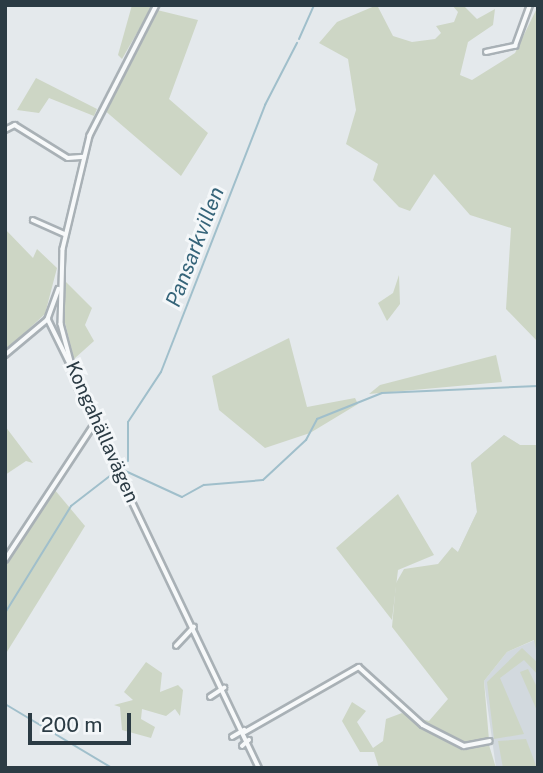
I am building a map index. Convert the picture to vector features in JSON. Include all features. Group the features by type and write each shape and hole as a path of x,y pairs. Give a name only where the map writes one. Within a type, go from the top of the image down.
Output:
{"street":[{"name":"Kongahällavägen","path":"157,5 102,103 84,157 65,233 59,289 70,364 95,422 245,731 259,768"},
{"path":"485,52 515,46 530,5"},
{"path":"5,130 15,125 68,158 84,157"},
{"path":"33,220 65,233"},
{"path":"5,355 48,319 59,289"},
{"path":"48,319 70,364"},
{"path":"5,560 95,422"},
{"path":"177,646 194,627"},
{"path":"232,737 359,667 423,724 464,746 490,741"},
{"path":"210,697 224,688"},
{"path":"242,746 249,740"}],"shaded area":[{"path":"504,435 520,445 538,445 538,768 496,768 484,681 507,652 535,640 458,552 477,512 471,463"}],"green space":[{"path":"132,5 153,5 122,59 118,55"},
{"path":"377,5 393,36 412,42 435,39 441,33 436,26 454,22 458,12 452,5 463,5 477,19 495,9 493,25 468,42 460,75 472,80 515,53 538,6 538,342 506,309 511,228 470,215 434,174 410,211 399,207 373,180 378,164 346,144 356,110 348,59 319,43 337,22"},
{"path":"157,10 198,20 169,99 208,133 181,176 103,109"},
{"path":"36,78 97,109 94,116 49,98 39,113 17,110"},
{"path":"5,229 33,258 37,249 57,268 45,314 5,351"},
{"path":"67,247 65,281 92,308 85,325 94,341 74,359 63,315 62,285"},
{"path":"399,275 400,304 387,321 378,303 393,293"},
{"path":"289,338 307,407 355,398 358,404 310,433 265,448 219,410 212,376"},
{"path":"496,355 502,382 369,394 380,385"},
{"path":"5,426 33,463 26,461 5,475"},
{"path":"504,435 520,445 538,445 538,659 534,640 507,652 484,681 489,740 468,744 417,718 429,721 448,699 392,627 396,583 404,569 438,564 452,547 458,552 477,512 471,463"},
{"path":"54,489 85,526 5,655 5,567"},
{"path":"398,494 434,555 398,570 392,620 336,548"},
{"path":"522,648 538,663 538,675 524,660 500,678 524,734 494,739 487,682"},
{"path":"146,662 162,673 160,692 178,685 183,690 180,716 175,709 166,716 142,709 141,719 155,727 151,738 122,730 120,707 114,705 133,700 124,692"},
{"path":"528,669 538,689 538,713 520,672"},
{"path":"352,702 366,711 357,722 373,748 383,741 386,719 402,713 465,750 489,745 496,768 379,768 374,752 360,752 342,721"},
{"path":"526,739 537,768 503,768 498,741"}],"waterway":[{"name":"Pansarkvillen","path":"299,39 314,5"},
{"name":"Pansarkvillen","path":"128,461 128,422 161,372 265,105 297,43"},
{"path":"121,469 182,497 204,485 263,480 306,440 317,419 382,393 538,386"},
{"path":"5,613 71,506 115,472"},
{"path":"5,704 112,768"}]}
